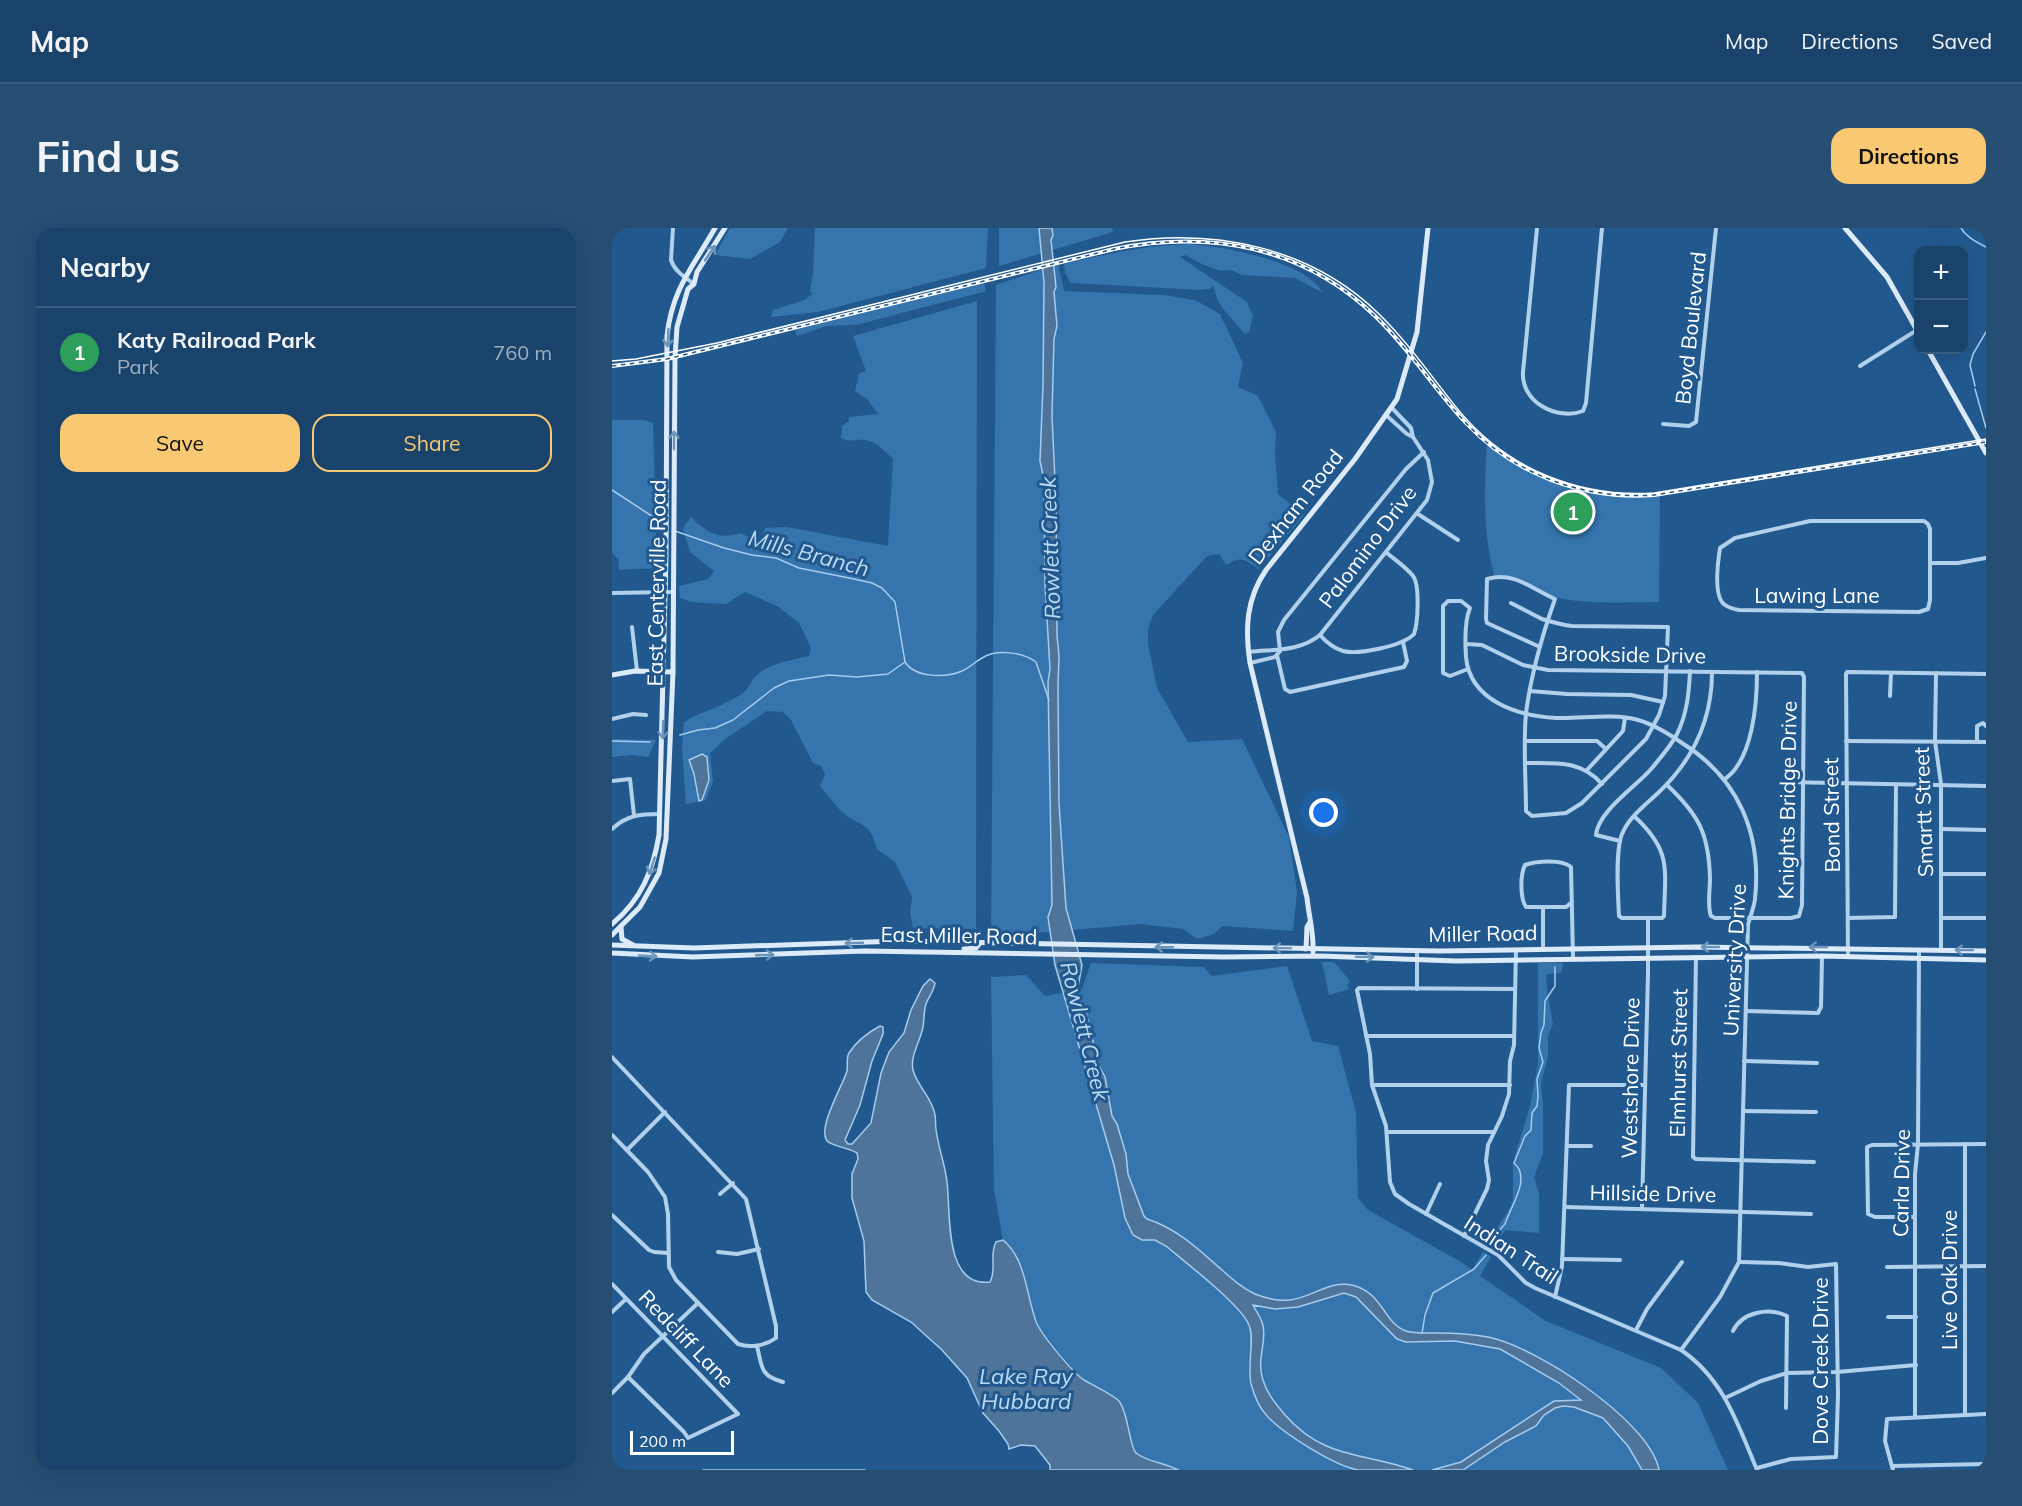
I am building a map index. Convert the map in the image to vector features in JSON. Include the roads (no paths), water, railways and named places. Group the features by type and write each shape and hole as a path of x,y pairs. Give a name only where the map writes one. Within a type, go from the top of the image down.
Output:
{"main road":[{"name":"East Centerville Road","path":"612,924 624,914 647,881 656,855 660,814 664,672 667,336 670,316 684,277 715,228"},
{"name":"East Centerville Road","path":"612,935 640,907 659,873 666,838 673,672 675,349 679,316 688,289 694,284 697,272 725,228"},
{"name":"Dexham Road","path":"1313,956 1314,928 1310,922 1307,897 1250,663 1247,615 1251,598 1261,577 1387,416 1403,386 1415,344 1428,228"},
{"path":"1845,228 1887,277 1914,324"},
{"path":"670,316 679,316"},
{"path":"1930,354 1986,453"},
{"path":"666,401 675,401"},
{"path":"666,469 674,469"},
{"path":"612,675 637,671 673,672"},
{"path":"660,814 667,814"},
{"name":"Dexham Road","path":"1306,956 1307,927 1310,922"},
{"path":"621,927 622,939 638,947"},
{"path":"912,942 912,951"},
{"name":"East Miller Road","path":"612,945 706,948 912,942 980,943"},
{"path":"951,952 957,949 976,948 980,943"},
{"name":"Miller Road","path":"980,943 1417,951 1748,947 1986,951"},
{"path":"706,948 707,957"},
{"path":"1611,949 1611,958"},
{"path":"1575,950 1575,958"},
{"name":"East Miller Road","path":"612,953 674,957 864,951 1224,957 1306,956"},
{"name":"Miller Road","path":"1306,956 1417,960 1822,956 1986,960"}],"street":[{"path":"673,228 671,260 676,270 694,284"},
{"path":"1537,228 1522,372 1523,385 1534,401 1547,409 1578,412 1585,408 1602,228"},
{"name":"Boyd Boulevard","path":"1663,424 1689,426 1694,425 1697,418 1716,228"},
{"path":"1860,366 1914,333"},
{"name":"Palomino Drive","path":"1248,652 1272,649 1280,651 1303,645 1320,635 1427,500 1432,482 1431,468 1424,452 1413,437 1411,428 1392,408"},
{"name":"Palomino Drive","path":"1387,416 1407,435 1413,437"},
{"path":"1250,663 1277,655 1280,651 1278,632 1284,621 1406,469 1424,452"},
{"path":"1418,514 1458,540"},
{"name":"Lawing Lane","path":"1810,520 1924,521 1930,529 1930,563 1929,605 1924,611 1739,610 1726,607 1720,600 1718,592 1720,548 1735,538 1810,520"},
{"path":"1320,635 1338,649 1353,652 1403,642 1416,631 1417,584 1409,572 1387,553"},
{"path":"1930,563 1986,558"},
{"path":"1512,603 1547,621 1572,626 1668,627 1666,687 1654,726 1636,751 1582,803 1566,813 1532,816 1527,814 1526,713 1540,646 1547,621 1555,599 1517,579 1493,578 1486,581 1487,622 1540,646"},
{"path":"612,593 673,592"},
{"path":"1448,601 1461,601 1470,608 1467,618 1466,644 1468,669 1445,676 1443,673 1443,606 1448,601"},
{"path":"632,627 637,671"},
{"path":"1277,655 1285,689 1290,692 1404,667 1407,661 1403,642"},
{"name":"Brookside Drive","path":"1466,644 1489,647 1515,661 1535,668 1799,672"},
{"name":"University Drive","path":"1468,669 1477,686 1490,698 1506,707 1557,718 1625,718 1654,726 1711,764 1725,779 1743,811 1754,850 1755,900 1750,918 1748,947 1739,1262 1720,1297 1681,1350"},
{"path":"1620,841 1596,835 1597,827 1624,795 1652,769 1674,738 1684,715 1689,694 1690,671"},
{"path":"1634,816 1655,837 1664,857 1664,916 1660,919 1619,916 1620,841 1625,828 1634,816 1677,774 1693,750 1710,708 1712,672"},
{"path":"1725,779 1738,762 1748,739 1756,701 1757,672"},
{"name":"Knights Bridge Drive","path":"1750,918 1791,918 1801,914 1804,677 1799,672"},
{"path":"1890,696 1891,673 1986,674"},
{"name":"Bond Street","path":"1848,956 1846,674 1891,673"},
{"name":"Smartt Street","path":"1936,673 1935,741 1941,784 1942,829 1941,950"},
{"path":"1530,691 1631,695 1663,702"},
{"path":"612,719 633,714 646,715"},
{"path":"1587,770 1623,731 1625,718"},
{"path":"1977,742 1977,726 1983,723 1986,726"},
{"path":"1526,741 1597,741 1606,749"},
{"path":"1846,741 1986,742"},
{"path":"1526,763 1574,765 1587,770 1602,784"},
{"path":"612,781 630,779 634,815"},
{"path":"1785,782 1986,786"},
{"path":"1848,918 1895,917 1896,784"},
{"path":"1667,785 1689,807 1706,838 1710,858 1711,916 1750,918"},
{"path":"612,829 622,820 634,815 660,814"},
{"path":"1942,829 1986,830"},
{"path":"1572,902 1566,907 1524,905 1522,871 1525,866 1530,863 1565,862 1569,864 1572,872 1575,950"},
{"path":"1942,874 1986,874"},
{"path":"1543,950 1544,907"},
{"path":"1941,918 1986,918"},
{"name":"Westshore Drive","path":"1642,1209 1648,919"},
{"path":"1464,1236 1487,1189 1489,1180 1486,1151 1506,1106 1510,1085 1510,1061 1514,1036 1516,950"},
{"name":"Carla Drive","path":"1915,1417 1918,950"},
{"path":"1417,951 1417,989 1515,989"},
{"path":"1746,1011 1818,1013 1821,1007 1822,956"},
{"name":"Elmhurst Street","path":"1696,957 1692,1155 1696,1159 1742,1161"},
{"name":"Indian Trail","path":"1417,989 1363,988 1357,990 1372,1085 1387,1132 1388,1168 1392,1188 1400,1199 1498,1255 1526,1283 1681,1350 1697,1360 1710,1373 1725,1398 1757,1469"},
{"path":"1366,1036 1514,1036"},
{"path":"612,1057 746,1199 776,1326 776,1338 757,1346 738,1344 675,1280 669,1267 669,1214 665,1197 648,1172 612,1135"},
{"path":"1744,1061 1817,1063"},
{"path":"1372,1085 1510,1085"},
{"path":"1555,1297 1560,1280 1562,1259 1569,1085 1645,1085"},
{"path":"1743,1111 1816,1112"},
{"path":"627,1150 666,1112"},
{"path":"1387,1132 1494,1132"},
{"name":"Live Oak Drive","path":"1965,1144 1965,1415"},
{"path":"1915,1217 1875,1217 1868,1214 1866,1210 1867,1147 1872,1145 1986,1144"},
{"path":"1568,1146 1591,1146"},
{"path":"1742,1161 1814,1162"},
{"path":"720,1194 733,1183"},
{"path":"1426,1214 1440,1184"},
{"name":"Hillside Drive","path":"1565,1207 1811,1214"},
{"path":"612,1215 649,1250 668,1253"},
{"path":"718,1252 736,1254 759,1249"},
{"path":"1562,1259 1620,1260"},
{"path":"1636,1330 1647,1309 1682,1262"},
{"name":"Dove Creek Drive","path":"1739,1262 1779,1263 1808,1268 1836,1264 1836,1457 1791,1459 1757,1469"},
{"path":"1887,1267 1986,1266"},
{"name":"Redcliff Lane","path":"612,1284 738,1414 688,1438 627,1377"},
{"path":"612,1312 626,1299"},
{"path":"612,1391 627,1377 644,1354 698,1303"},
{"path":"1732,1330 1743,1319 1755,1313 1773,1312 1787,1316 1786,1408"},
{"path":"1888,1317 1916,1317"},
{"path":"757,1346 764,1371 770,1378 783,1382"},
{"path":"1725,1398 1761,1381 1787,1373 1837,1372 1916,1365"},
{"path":"1986,1414 1891,1418 1885,1422 1885,1441 1893,1468 1986,1464"}],"water":[{"name":"Rowlett Creek","path":"1039,228 1052,228 1051,240 1056,287 1054,292 1057,326 1054,339 1052,416 1059,656 1059,803 1066,908 1082,965 1078,987 1079,996 1086,1012 1099,1066 1105,1077 1112,1116 1117,1124 1126,1154 1128,1174 1144,1216 1178,1234 1250,1292 1277,1300 1290,1300 1336,1285 1352,1285 1371,1294 1392,1322 1406,1331 1488,1337 1508,1343 1533,1355 1588,1388 1613,1409 1635,1430 1651,1451 1659,1470 1642,1470 1628,1446 1603,1418 1574,1407 1563,1406 1544,1415 1536,1426 1505,1442 1463,1470 1432,1470 1461,1462 1554,1401 1581,1400 1559,1383 1500,1349 1455,1341 1406,1342 1397,1339 1356,1297 1344,1293 1298,1307 1275,1309 1253,1305 1264,1332 1261,1365 1263,1380 1269,1394 1285,1415 1300,1430 1330,1447 1413,1470 1358,1470 1336,1462 1286,1432 1262,1410 1251,1384 1251,1331 1235,1306 1166,1246 1155,1240 1142,1240 1133,1235 1125,1218 1114,1165 1055,965 1048,917 1052,905 1048,682 1050,669 1045,585 1044,480 1040,461 1044,283"},
{"path":"702,754 707,757 709,780 702,800 699,801 689,760"},
{"name":"Lake Ray Hubbard","path":"930,979 935,983 925,1007 923,1028 912,1065 915,1076 931,1103 935,1115 947,1182 952,1246 957,1261 964,1273 975,1281 990,1282 993,1272 994,1247 996,1242 1003,1240 1017,1258 1040,1330 1079,1376 1119,1401 1136,1453 1178,1470 1050,1470 1050,1465 1035,1446 1021,1445 1009,1449 999,1431 983,1413 967,1378 942,1350 911,1322 872,1300 866,1292 864,1241 852,1198 852,1174 858,1159 857,1153 827,1141 825,1127 847,1071 849,1053 863,1038 880,1026 883,1027 883,1034 872,1061 860,1105 845,1140 848,1144 852,1144 871,1123 881,1073 889,1052 904,1033 911,1010 923,986"}],"waterway":[{"path":"1961,228 1969,237 1986,247"},
{"path":"1975,386 1970,365 1973,354 1986,332"},
{"path":"1975,389 1986,428"},
{"name":"Mills Branch","path":"612,490 664,524"},
{"name":"Mills Branch","path":"675,531 724,548 776,558 799,568 872,583 882,588 895,602 905,662 916,671 923,674 948,675 965,670 988,655 1017,654 1036,662 1049,700"},
{"path":"680,735 715,728 733,720 774,688 789,681 829,675 857,677 888,674 905,662"},
{"path":"612,741 650,742"},
{"path":"1492,1245 1505,1224 1518,1193 1521,1176 1514,1163 1525,1136 1531,1130 1532,1113 1537,1106 1537,1079 1543,1062 1539,1048 1544,1025 1545,1001 1555,986 1555,967"},
{"path":"1422,1333 1425,1315 1433,1293 1474,1269 1486,1255"},
{"path":"703,1470 865,1470"}],"tram line":[{"path":"612,361 636,359 717,343 1125,242 1160,238 1194,238 1228,241 1293,258 1352,291 1389,325 1479,432 1523,464 1572,485 1626,493 1654,493 1986,439"}],"railway":[{"path":"612,366 667,359 1114,249 1185,242 1220,243 1253,249 1286,259 1317,273 1347,292 1387,328 1454,410 1485,441 1506,457 1529,470 1577,488 1602,493 1654,495 1986,442"}],"place":[{"name":"Katy Railroad Park","path":"1573,512"}]}
